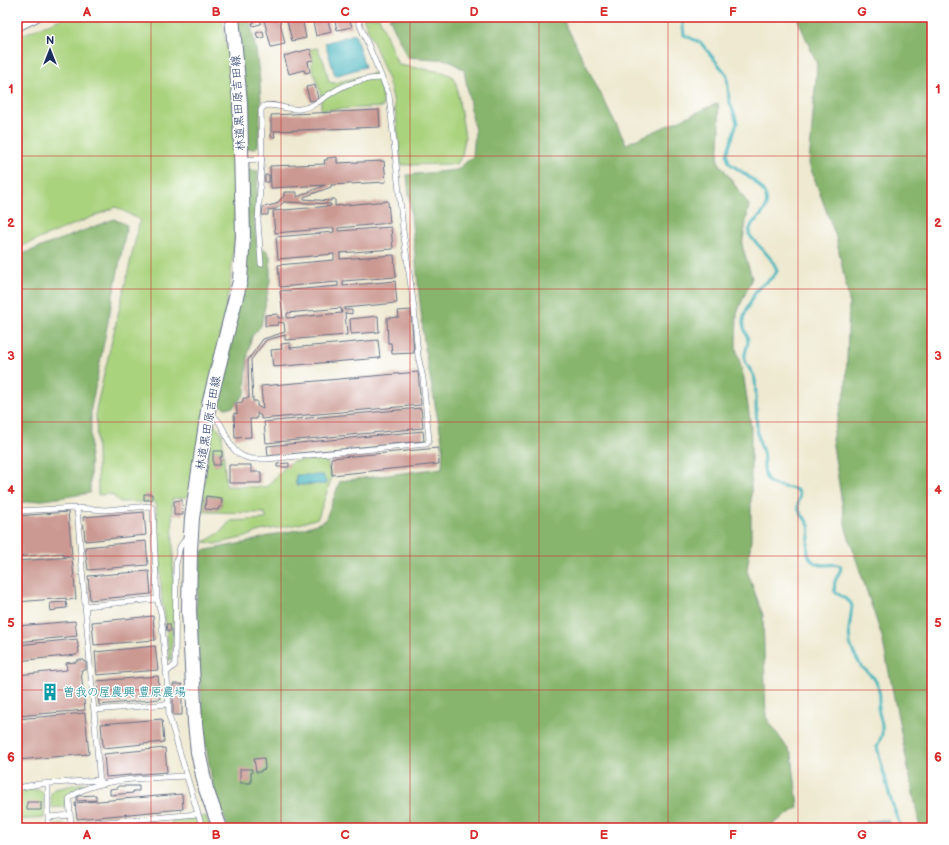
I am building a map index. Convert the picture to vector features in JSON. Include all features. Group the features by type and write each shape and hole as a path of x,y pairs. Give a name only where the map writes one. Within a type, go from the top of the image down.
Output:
{"street":[{"path":"17,26 35,17"},
{"name":"林道黒田原吉田線","path":"220,828 206,789 198,752 189,610 192,529 208,413 240,281 243,237 240,103 232,17"}],"lane":[{"path":"208,413 215,416 220,421 232,447 238,454 254,459 427,444 429,440 423,378 418,356 414,308 403,230 389,95 357,18"},
{"path":"261,264 258,221 262,159 262,110 264,106 268,104 290,110 301,109 316,104 337,90 351,84 370,78 382,78"},
{"path":"241,160 262,159"},
{"path":"17,511 76,508 105,510 150,506 153,509 157,599 161,613 169,716 186,776 204,828"},
{"path":"76,508 86,606 100,782"},
{"path":"166,673 175,665 176,564 180,547 192,529"},
{"path":"86,606 157,599"},
{"path":"94,710 168,704"},
{"path":"17,788 48,783 106,782 186,776"},
{"path":"100,782 74,794 69,799 71,824 198,814"},
{"path":"48,783 48,828"},
{"path":"48,817 70,815"}],"green space":[{"path":"65,17 222,17 231,74 235,140 235,233 230,285 190,490 187,497 172,499 174,606 171,660 169,660 166,622 162,604 156,502 120,502 111,494 98,495 96,409 140,220 116,207 17,248 17,37"},
{"path":"236,17 249,17 256,50 261,102 258,146 254,149 245,148"},
{"path":"363,17 379,17 398,65 443,72 452,76 456,83 465,137 462,156 457,164 401,165 397,122 391,90"},
{"path":"389,17 562,17 626,144 718,103 720,130 718,161 749,205 742,245 752,278 737,313 736,348 744,378 751,428 751,540 747,571 763,615 766,717 792,755 798,808 771,825 771,828 228,828 213,787 206,746 200,682 196,607 202,551 302,529 325,521 340,481 442,468 443,446 425,351 407,175 457,170 473,156 475,132 464,70 449,60 407,57"},
{"path":"797,17 932,17 932,828 920,828 882,637 846,529 832,439 846,388 849,300 836,237 809,164 817,65"},
{"path":"317,48 324,62 329,82 334,83 375,73 382,94 383,107 321,110 321,95 311,64 313,60 310,49"},
{"path":"244,171 258,171 255,225 257,248 266,250 270,256 270,280 261,326 252,336 248,353 245,394 233,407 225,408 218,403 215,398 242,283"},
{"path":"114,219 127,225 91,408 90,493 17,503 17,256"},
{"path":"212,425 217,427 222,433 226,486 266,487 293,461 326,459 332,477 318,518 299,524 260,531 246,537 215,544 204,542 221,532 230,521 266,519 265,513 200,512","holes":["213,451 222,451 220,465 214,465","296,476 327,484 296,485","206,496 222,498 221,507 219,507 218,510 205,509"]},
{"path":"83,783 82,788 74,791 66,797 65,807 51,808 51,794 54,789"},
{"path":"27,789 38,790 45,794 44,818 17,820 17,791"},
{"path":"206,816 210,828 172,828 171,821"},
{"path":"65,824 67,827 89,828 53,828 55,825"}],"water":[{"path":"355,34 365,67 335,76 325,43"},
{"path":"296,475 323,475 327,484 296,485"},
{"path":"888,820 891,828 863,828 866,822"}],"building":[{"path":"253,17 279,17 285,44 271,47 264,20 261,21 261,24 253,26"},
{"path":"286,17 302,17 306,38 292,41"},
{"path":"304,17 309,17 310,22 306,23"},
{"path":"312,17 327,17 331,32 316,36"},
{"path":"334,17 349,17 352,27 337,30"},
{"path":"263,31 264,37 258,39 256,33"},
{"path":"310,49 313,60 308,61 310,72 305,73 304,70 289,74 284,56"},
{"path":"315,85 318,99 310,101 306,87"},
{"path":"379,110 380,127 274,131 275,137 271,137 271,115"},
{"path":"337,157 337,163 384,161 386,182 331,185 331,187 304,197 304,199 331,201 331,199 335,199 335,206 388,201 390,223 338,228 338,231 391,227 393,249 340,253 340,259 394,255 396,277 343,281 343,286 395,281 397,303 344,308 344,310 352,310 352,314 345,313 347,335 285,340 285,335 266,340 251,360 253,401 257,401 257,406 263,409 261,386 418,372 421,405 261,419 261,416 257,413 257,419 250,419 251,437 235,438 234,413 237,414 236,403 243,402 243,398 249,398 248,360 263,339 285,332 284,323 278,322 278,325 265,326 265,315 278,314 278,318 283,318 280,291 338,286 338,282 280,287 278,265 334,260 334,254 278,259 276,237 334,232 334,228 275,233 273,211 331,206 331,204 284,202 276,209 268,210 268,215 262,215 263,207 276,204 284,196 284,192 297,192 297,197 325,185 271,188 270,166 325,164 324,160 327,160 327,158","holes":["341,308 342,313 287,318 287,313"]},
{"path":"265,175 269,175 269,182 265,182"},
{"path":"411,310 414,353 392,354 391,343 388,343 387,318 399,317 398,311"},
{"path":"378,316 379,332 351,334 350,319"},
{"path":"378,340 380,358 273,367 271,350 282,349 281,344 290,343 290,348"},
{"path":"421,408 423,428 266,443 264,422"},
{"path":"423,431 424,441 268,456 267,446"},
{"path":"438,448 439,464 332,475 331,458"},
{"path":"213,451 222,451 220,465 213,465"},
{"path":"289,463 289,467 277,467 277,464"},
{"path":"229,465 251,465 251,472 261,472 261,483 229,483"},
{"path":"144,494 152,494 152,500 144,500"},
{"path":"206,496 222,498 221,507 219,507 218,510 205,509"},
{"path":"182,500 183,515 174,515 174,501"},
{"path":"68,512 72,555 63,556 63,553 17,557 17,516"},
{"path":"144,512 146,535 85,541 83,517"},
{"path":"146,541 148,565 88,570 85,547"},
{"path":"72,557 76,599 66,600 66,598 17,602 17,561"},
{"path":"149,571 151,594 90,600 88,576"},
{"path":"66,602 67,608 51,611 50,603"},
{"path":"153,616 155,640 94,645 92,622"},
{"path":"75,621 77,636 17,642 17,626"},
{"path":"166,624 170,624 171,631 167,631"},
{"path":"77,639 79,652 76,655 17,661 17,645"},
{"path":"155,646 158,670 97,675 95,652"},
{"name":"曽我の屋農興 豊原農場","path":"77,660 84,660 84,662 86,662 86,670 81,670 85,710 17,716 17,675 67,670 66,663 77,662"},
{"path":"158,676 160,699 99,705 97,681"},
{"path":"173,684 182,684 182,715 173,715"},
{"path":"85,713 89,754 17,760 17,719"},
{"path":"162,719 164,742 103,748 101,724"},
{"path":"165,748 167,772 106,777 104,754"},
{"path":"264,758 265,769 261,770 261,772 256,772 254,759"},
{"path":"240,769 252,769 251,783 240,783"},
{"path":"118,786 139,786 139,791 110,795 110,789 118,788"},
{"path":"182,794 183,809 77,819 75,803"},
{"path":"96,795 96,800 77,801 77,796"},
{"path":"27,802 41,802 41,810 27,810"},
{"path":"158,822 159,828 97,828 97,827"}],"waterway":[{"path":"682,17 684,35 701,43 727,75 729,100 737,123 727,154 729,163 756,183 766,196 767,203 764,211 751,225 749,234 769,257 777,271 756,291 743,318 748,340 745,361 755,380 757,428 763,452 765,476 772,484 794,489 799,493 800,497 798,508 810,530 808,554 811,559 818,564 841,566 841,570 834,587 835,592 850,602 852,606 849,630 850,644 861,666 874,678 878,686 880,696 878,708 882,725 882,735 877,747 890,797 901,828"}],"place":[{"name":"曽我の屋農興 豊原農場","path":"50,692"}]}
